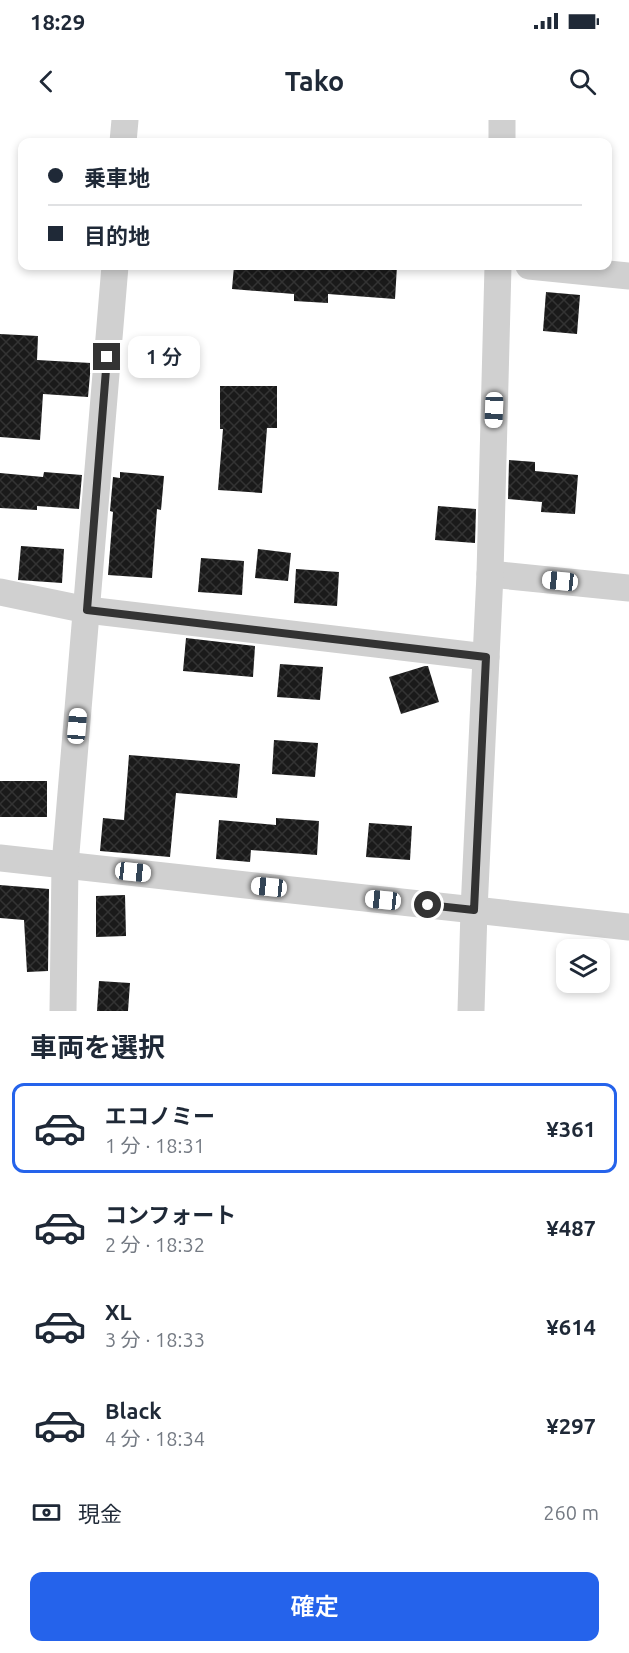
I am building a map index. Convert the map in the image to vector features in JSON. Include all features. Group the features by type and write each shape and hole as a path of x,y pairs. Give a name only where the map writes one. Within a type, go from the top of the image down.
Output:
{"street":[{"path":"123,138 125,120"},
{"path":"502,120 502,138"},
{"path":"63,1011 65,865 115,270"},
{"path":"471,1011 490,574 498,270"},
{"path":"569,270 629,276"},
{"path":"490,574 629,588"},
{"path":"0,592 87,610 486,657"},
{"path":"0,858 629,927"}],"building":[{"path":"234,270 397,270 395,299 328,294 328,303 294,301 294,294 232,289"},
{"path":"546,292 580,295 577,334 543,331"},
{"path":"0,334 38,336 37,360 91,363 88,397 43,394 40,440 0,437"},
{"path":"220,386 277,386 277,428 267,428 262,493 218,490 223,429 220,429"},
{"path":"509,460 535,462 535,471 578,475 575,514 541,512 542,502 508,499"},
{"path":"44,472 82,475 79,509 37,506 37,510 0,508 0,473 43,477"},
{"path":"120,472 164,476 161,510 157,509 152,578 108,575 113,477 120,478"},
{"path":"438,506 476,509 475,543 435,540"},
{"path":"21,546 64,549 62,583 18,580"},
{"path":"258,549 291,553 288,581 255,578"},
{"path":"201,558 244,561 242,595 198,592"},
{"path":"296,569 339,572 337,606 294,603"},
{"path":"186,638 255,646 253,677 183,671"},
{"path":"280,664 323,667 320,700 277,697"},
{"path":"428,666 439,702 401,714 389,677"},
{"path":"274,740 318,743 315,777 272,774"},
{"path":"129,755 240,764 237,798 176,793 170,857 100,851 103,818 124,820"},
{"path":"0,781 47,781 47,817 0,817"},
{"path":"276,818 319,821 317,855 251,850 250,862 216,859 219,820 276,825"},
{"path":"369,823 412,826 410,860 366,857"},
{"path":"0,885 49,889 48,971 27,972 24,920 0,918"},
{"path":"125,895 126,936 96,937 96,896"},
{"path":"99,981 130,983 128,1011 97,1011"}],"route":[{"path":"107,357 87,610 486,657 474,910 428,905"}]}
